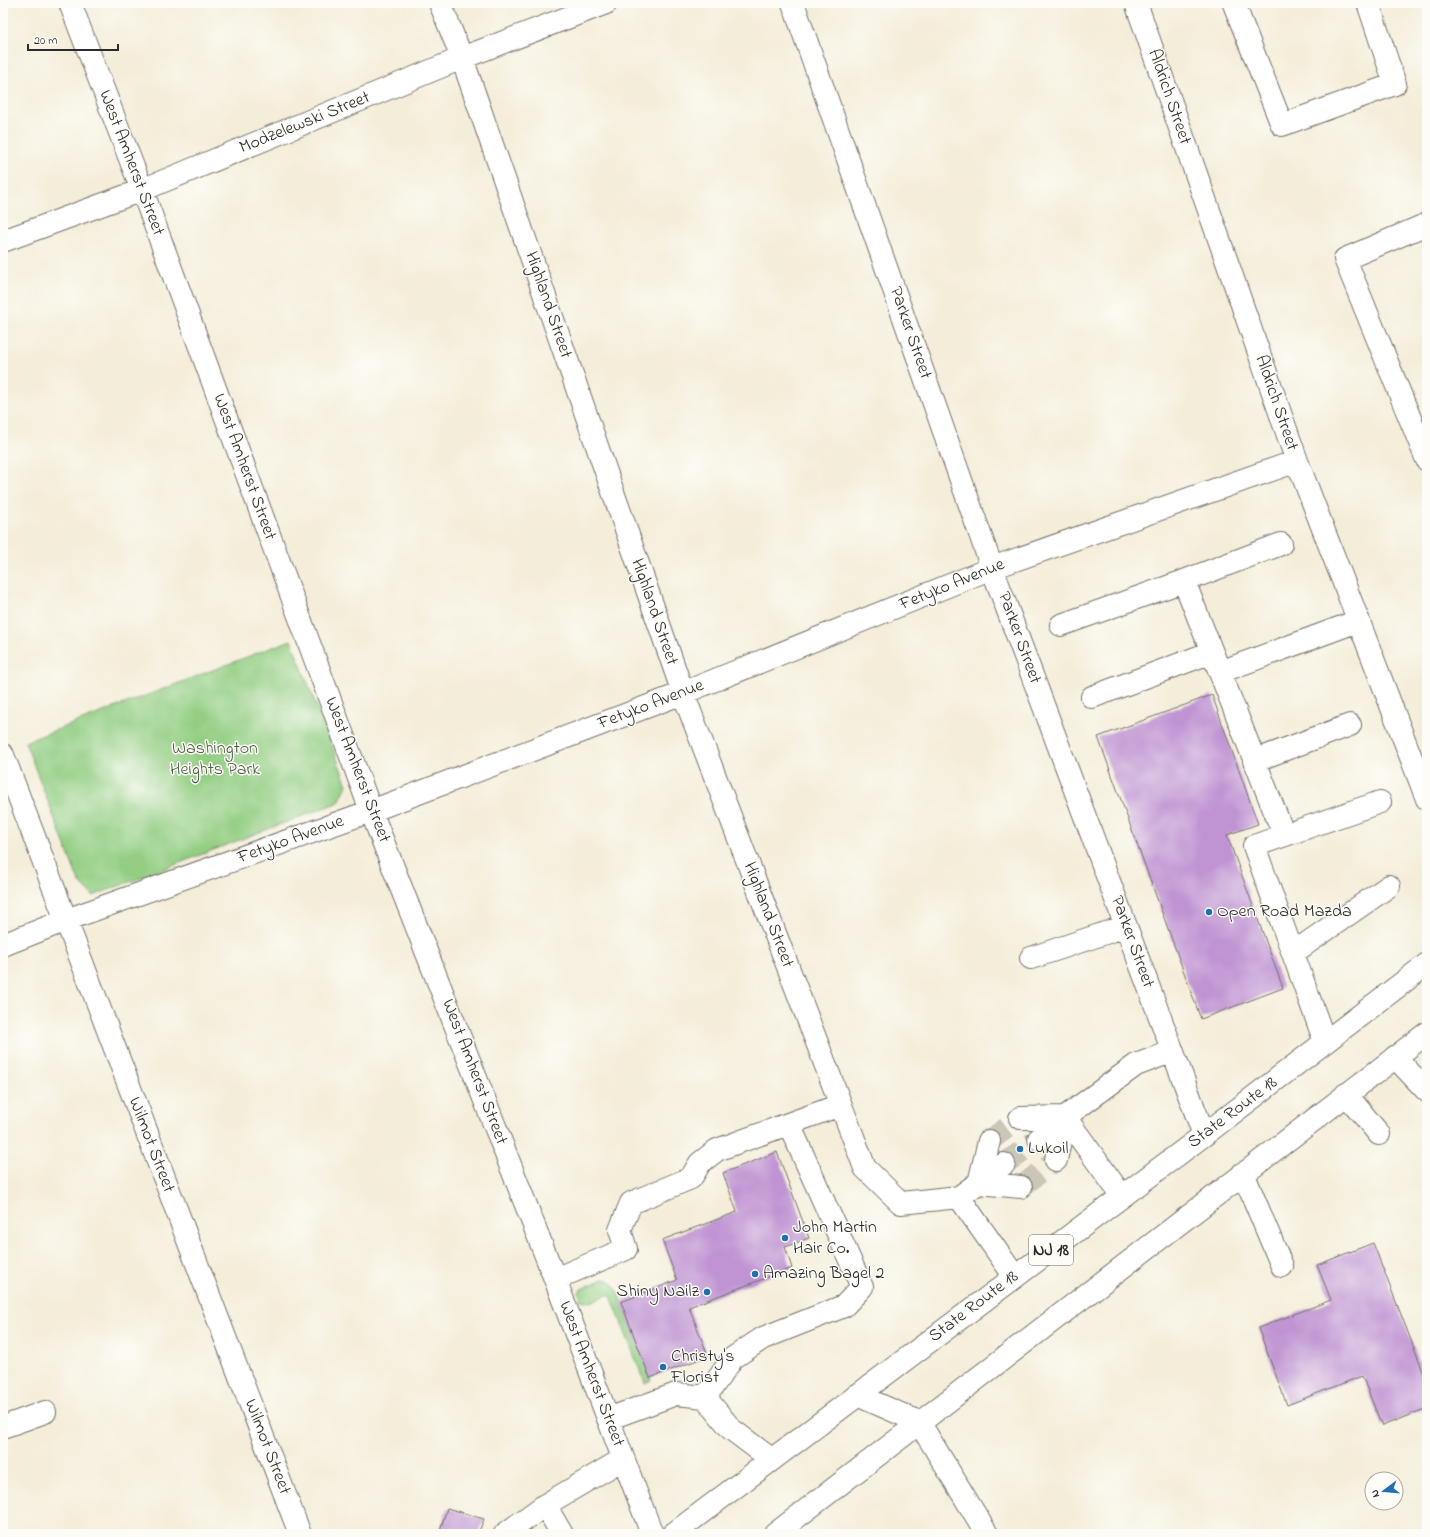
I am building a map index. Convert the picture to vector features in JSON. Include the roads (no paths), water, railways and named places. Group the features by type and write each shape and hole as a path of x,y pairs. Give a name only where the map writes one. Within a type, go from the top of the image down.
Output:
{"main road":[{"name":"West Amherst Street","path":"70,3 142,190 371,811 555,1279 652,1534"},
{"name":"Highland Street","path":"440,3 462,58 683,693 865,1168 901,1203 959,1197"},
{"name":"Modzelewski Street","path":"3,241 142,190 462,58 606,3"},
{"name":"Parker Street","path":"793,3 992,568 1204,1135"},
{"name":"Aldrich Street","path":"1136,3 1297,461 1427,799"},
{"path":"1236,3 1234,4 1282,125 1395,84 1368,3"},
{"path":"1427,224 1345,259 1427,460"},
{"name":"Fetyko Avenue","path":"3,945 66,920 371,811 683,693 992,568 1297,461"},
{"path":"1061,625 1184,581 1281,544"},
{"path":"1184,581 1284,836"},
{"path":"1220,672 1358,621"},
{"path":"1092,697 1212,652"},
{"path":"1254,761 1350,725"},
{"name":"Wilmot Street","path":"3,755 300,1534"},
{"path":"1325,1042 1254,846 1380,802"},
{"path":"1293,953 1388,886"},
{"path":"1031,958 1126,926"},
{"name":"State Route 18","path":"673,1534 1204,1135 1427,964"},
{"path":"775,1534 1243,1172 1427,1033"},
{"path":"1039,1139 1065,1117 1136,1065 1173,1051"},
{"path":"1395,1057 1427,1091"},
{"path":"1346,1094 1379,1134"},
{"path":"555,1279 626,1249 620,1230 631,1203 691,1178 700,1163 717,1150 840,1105"},
{"path":"1020,1118 1065,1117"},
{"path":"1056,1160 1065,1117"},
{"path":"1065,1117 1122,1196"},
{"path":"705,1397 733,1358 763,1338 844,1306 862,1287 789,1124"},
{"path":"979,1183 989,1141"},
{"path":"1004,1164 959,1197 1015,1276"},
{"path":"1243,1172 1282,1266"},
{"path":"979,1183 1021,1187"},
{"path":"608,1419 676,1394 705,1397 731,1429 772,1459"},
{"path":"858,1395 919,1422 987,1534"},
{"path":"3,1427 45,1412"},
{"path":"505,1534 545,1505 623,1459"},
{"path":"545,1505 561,1534"}],"tunnel":[{"path":"989,1141 1020,1118"},
{"path":"1004,1164 1039,1139"},
{"path":"1021,1187 1056,1160"}],"place":[{"name":"Open Road Mazda","path":"1209,912"},
{"name":"Lukoil","path":"1020,1149"},
{"name":"John Martin Hair Co.","path":"785,1238"},
{"name":"Amazing Bagel 2","path":"755,1274"},
{"name":"Shiny Nailz","path":"707,1292"},
{"name":"Christy's Florist","path":"663,1367"}],"park label":[{"name":"Washington Heights Park","path":"215,759"}]}
